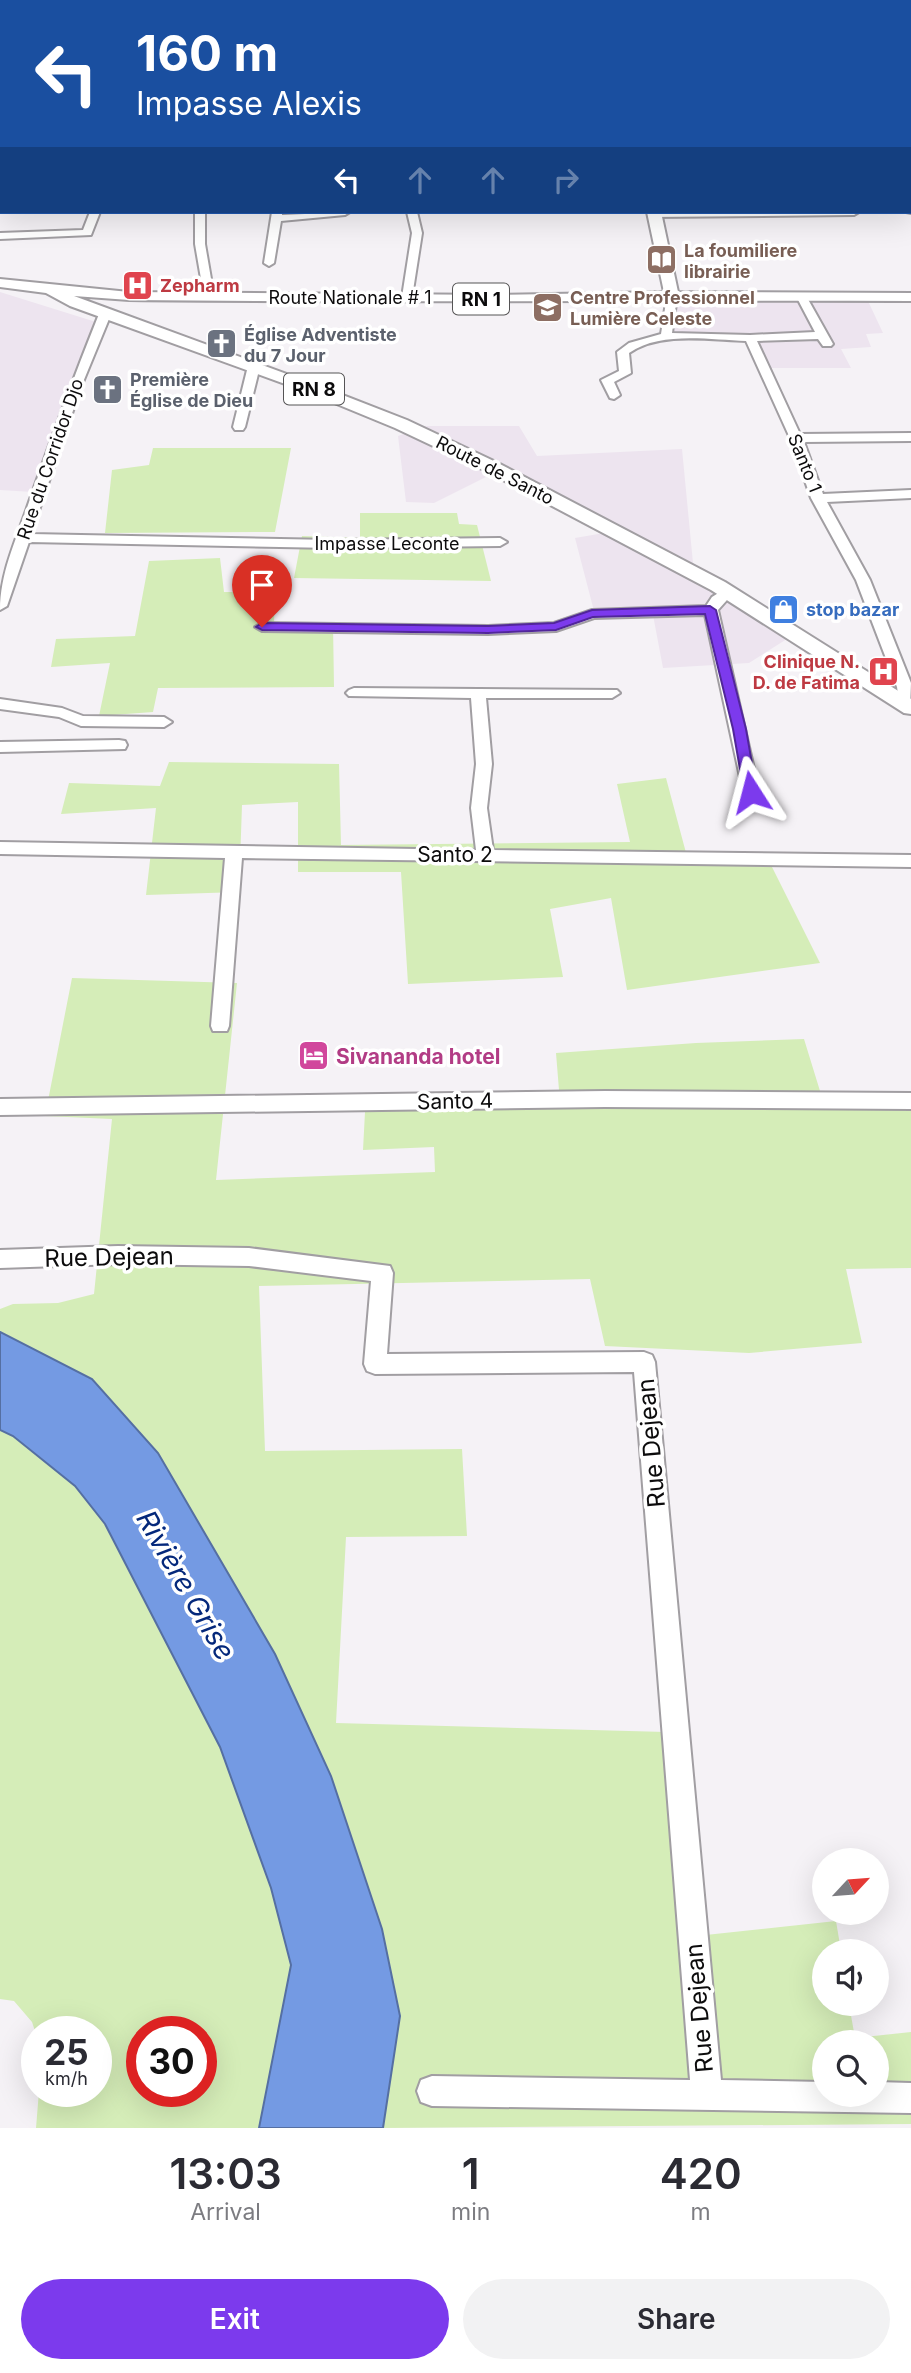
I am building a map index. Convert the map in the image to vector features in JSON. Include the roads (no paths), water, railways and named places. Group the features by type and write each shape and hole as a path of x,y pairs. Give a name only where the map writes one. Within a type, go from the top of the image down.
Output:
{"main road":[{"path":"654,214 672,296"},
{"name":"Route Nationale # 1","path":"0,283 129,296 498,299 911,296"},
{"name":"Route de Santo","path":"51,290 64,299 254,366 401,424 492,467 728,592 908,706"}],"street":[{"path":"0,236 87,233 94,214"},
{"path":"200,214 200,244 209,296"},
{"path":"269,263 277,215 300,214"},
{"path":"407,297 417,233 412,214"},
{"path":"666,336 672,296"},
{"path":"614,395 607,380 625,373 623,352 633,345 666,336 824,340 801,296"},
{"name":"Rue du Corridor Djo","path":"0,606 75,387 105,314"},
{"name":"Santo 1","path":"750,338 796,438 818,498 863,580 905,687 908,706"},
{"path":"239,427 254,366"},
{"path":"796,438 911,437"},
{"path":"818,498 911,494"},
{"name":"Impasse Leconte","path":"22,538 332,544 500,542"},
{"path":"728,592 717,600 710,610 731,692 751,792"},
{"path":"262,627 488,630 556,626 592,614 710,610"},
{"path":"354,693 612,693"},
{"path":"478,693 484,764 478,808 485,854"},
{"path":"0,704 62,713 80,721 164,722"},
{"path":"0,747 119,745"},
{"name":"Santo 2","path":"0,848 911,861"},
{"path":"220,1026 234,853"},
{"name":"Santo 4","path":"0,1107 606,1099 911,1101"},
{"name":"Rue Dejean","path":"0,1259 118,1255 249,1257 382,1273 375,1364 644,1362 707,2096"},
{"path":"432,2091 911,2098"}],"water":[{"name":"Rivière Grise","path":"0,1332 92,1379 158,1453 275,1654 331,1776 382,1929 400,2016 383,2128 259,2128 291,1965 271,1888 220,1747 105,1524 75,1486 13,1436 0,1430"}],"place":[{"name":"La foumiliere librairie","path":"661,260"},
{"name":"Zepharm","path":"137,285"},
{"name":"Centre Professionnel Lumière Celeste","path":"547,307"},
{"name":"Église Adventiste du 7 Jour","path":"221,344"},
{"name":"Première Église de Dieu","path":"107,389"},
{"name":"stop bazar","path":"783,609"},
{"name":"Clinique N. D. de Fatima","path":"883,671"},
{"name":"Sivananda hotel","path":"313,1056"}]}
